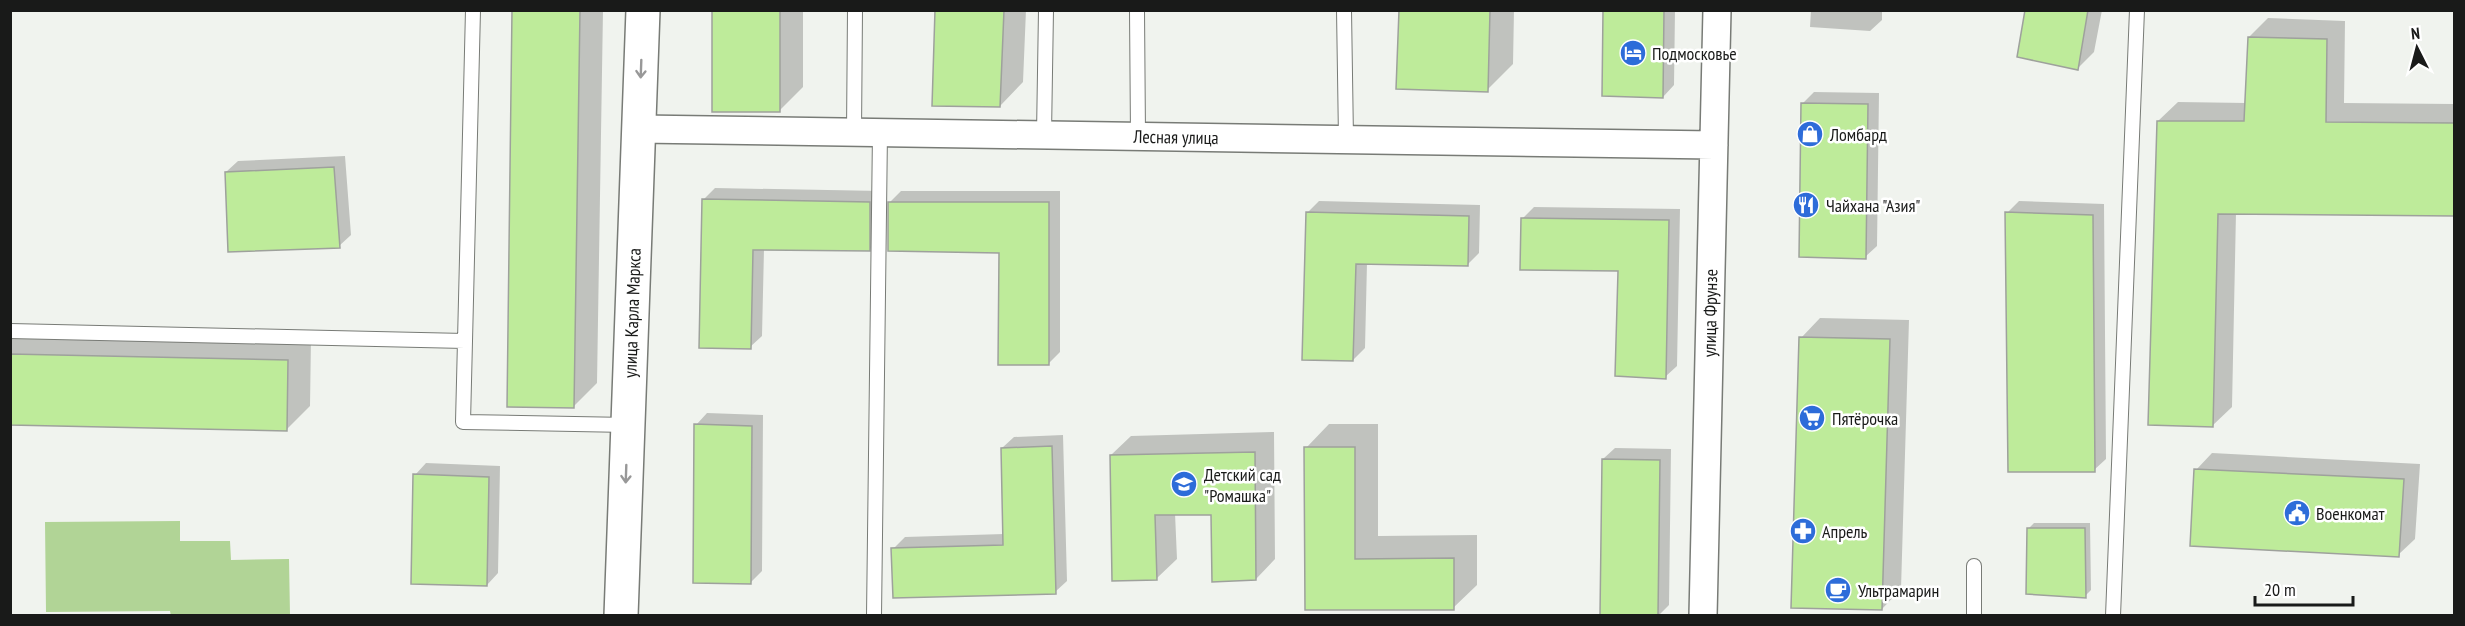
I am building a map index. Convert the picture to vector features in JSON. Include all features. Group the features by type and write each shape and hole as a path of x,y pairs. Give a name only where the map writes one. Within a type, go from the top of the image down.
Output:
{"street":[{"name":"улица Карла Маркса","path":"621,615 643,10"},
{"name":"улица Фрунзе","path":"1703,615 1717,10"},
{"name":"Лесная улица","path":"639,129 1714,145"}],"lane":[{"path":"473,10 463,422 628,425"},
{"path":"855,10 867,132 874,615"},
{"path":"1044,134 1046,10"},
{"path":"1137,10 1138,136"},
{"path":"1344,10 1346,139"},
{"path":"2113,615 2137,10"},
{"path":"10,331 465,340"},
{"path":"1974,566 1974,615"}],"green space":[{"path":"180,521 180,541 230,541 231,560 289,559 290,615 171,616 170,611 46,612 45,522"}],"building":[{"path":"512,10 580,10 574,408 507,407"},
{"path":"712,10 780,10 780,112 712,112"},
{"path":"935,10 1004,10 1000,107 932,106"},
{"path":"1399,10 1490,10 1488,92 1396,89"},
{"name":"Подмосковье","path":"1603,10 1664,10 1663,98 1602,96"},
{"path":"2025,10 2088,10 2078,70 2017,57"},
{"path":"2248,37 2327,39 2326,122 2454,123 2454,216 2218,214 2213,427 2148,425 2157,121 2244,121"},
{"path":"1801,103 1868,104 1866,259 1799,257"},
{"path":"334,167 340,248 228,252 225,172"},
{"path":"702,199 870,202 870,251 753,250 751,349 699,348"},
{"path":"888,202 1049,202 1049,365 998,365 999,253 888,251"},
{"path":"1306,212 1469,216 1468,266 1356,264 1353,361 1302,360"},
{"path":"2005,212 2093,215 2095,472 2008,472"},
{"path":"1521,218 1669,220 1666,379 1615,376 1618,271 1520,270"},
{"path":"1799,337 1890,339 1882,610 1791,608"},
{"path":"10,354 288,360 287,431 10,425"},
{"path":"694,424 752,426 751,584 693,583"},
{"path":"1052,446 1056,594 893,598 891,548 1003,545 1001,448"},
{"path":"1304,447 1355,447 1355,559 1454,558 1454,610 1305,610"},
{"path":"1255,452 1256,580 1212,582 1211,515 1155,515 1157,580 1112,581 1110,455"},
{"path":"1602,459 1660,460 1658,615 1600,615"},
{"name":"Военкомат","path":"2194,469 2404,479 2399,557 2190,546"},
{"path":"413,474 489,477 487,586 411,584"},
{"path":"2027,528 2085,528 2086,598 2026,594"}],"place":[{"name":"Подмосковье","path":"1633,53"},
{"name":"Ломбард","path":"1810,134"},
{"name":"Чайхана \"Азия\"","path":"1806,205"},
{"name":"Пятёрочка","path":"1812,418"},
{"name":"Детский сад \"Ромашка\"","path":"1184,484"},
{"name":"Военкомат","path":"2297,513"},
{"name":"Апрель","path":"1803,531"},
{"name":"Ультрамарин","path":"1838,590"}]}
